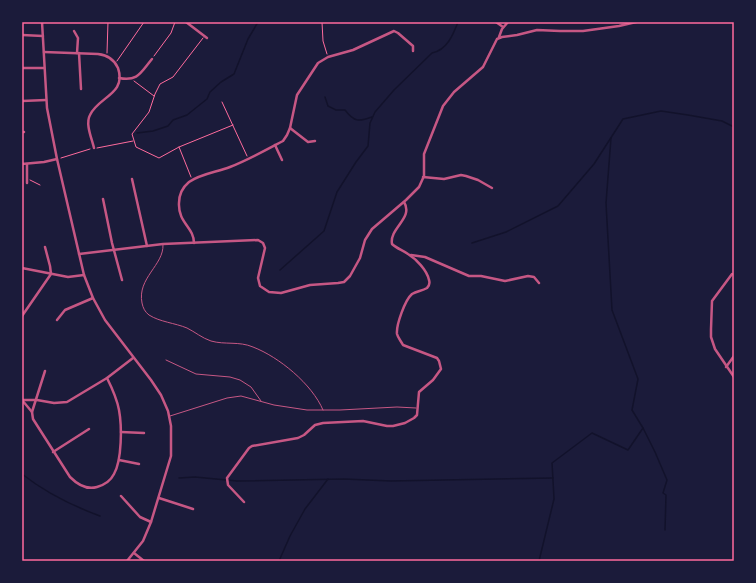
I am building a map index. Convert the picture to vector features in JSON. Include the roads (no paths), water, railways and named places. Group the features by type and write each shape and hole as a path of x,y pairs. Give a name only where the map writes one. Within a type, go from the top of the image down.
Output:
{"street":[{"path":"42,22 46,100 57,160 84,274 93,298 105,320 156,387 164,401 169,416 172,434 171,456 151,522 143,541 127,561"},
{"path":"186,22 207,38"},
{"path":"496,22 503,27"},
{"path":"79,254 163,244 255,240 263,243 265,248 258,275 262,288 269,292 281,293 310,285 325,283 338,284 344,282 350,276 362,254 365,240 372,229 419,187 423,177 424,154 443,106 454,92 483,67 495,42 499,38 503,27 508,22"},
{"path":"499,38 537,30 583,31 636,22"},
{"path":"74,31 78,38 81,90"},
{"path":"194,243 192,233 182,219 179,204 181,192 184,187 192,180 229,168 275,145 285,138 290,128 297,95 318,63 328,57 353,50 394,31 413,46 413,51"},
{"path":"22,35 43,36"},
{"path":"44,52 98,54 107,56 115,63 120,78 118,84 112,93 94,110 90,116 89,128 94,148"},
{"path":"120,78 132,79 139,75 152,59"},
{"path":"22,68 44,68"},
{"path":"22,101 46,100"},
{"path":"290,128 308,142 315,141"},
{"path":"275,145 282,160"},
{"path":"22,164 57,160"},
{"path":"27,183 28,164"},
{"path":"423,177 444,179 461,175 478,180 492,188"},
{"path":"132,179 147,246"},
{"path":"103,199 122,280"},
{"path":"244,502 228,485 227,478 248,448 302,437 315,425 323,423 363,421 382,426 394,426 405,423 417,415 420,392 433,380 441,369 440,361 437,358 403,345 398,337 397,329 409,298 414,292 426,288 429,284 428,278 423,269 410,255 393,246 391,241 393,234 406,212 404,202"},
{"path":"22,316 51,274 45,247"},
{"path":"410,255 425,257 470,276 481,276 505,281 528,276 534,277 539,283"},
{"path":"22,268 68,277 84,274"},
{"path":"732,274 714,298 711,305 710,329 713,344 718,355 734,378"},
{"path":"57,320 65,310 93,298"},
{"path":"726,368 734,356"},
{"path":"22,400 37,400 54,403 67,402 107,378 134,358"},
{"path":"32,412 45,372"},
{"path":"22,400 32,412 34,422 73,480 80,485 89,488 98,487 111,479 116,471 121,432 118,404 107,378"},
{"path":"53,452 89,428"},
{"path":"121,432 144,433"},
{"path":"118,460 139,464"},
{"path":"122,496 137,515 151,522"},
{"path":"159,498 193,509"},
{"path":"134,553 144,561"}],"lane":[{"path":"163,244 161,256 147,276 142,292 141,301 143,308 148,314 155,318 187,328 211,341 244,344 262,351 278,361 301,380 318,400 323,410"},
{"path":"166,360 196,374 230,377 240,380 251,387 262,401"},
{"path":"169,416 235,396 246,397 286,407 323,410 397,407 418,409"}],"waterway":[{"path":"137,133 153,131 168,126 173,120 187,115 207,99 210,92 221,82 234,74 248,39 258,22"},
{"path":"280,270 324,231 337,192 368,146 370,123 375,112 394,90 432,53 442,49 446,45 452,37 458,22"},
{"path":"325,97 328,106 336,110 345,110 354,119 364,120 372,117"},
{"path":"472,243 506,232 558,206 594,164 623,119 661,111 722,121 734,127"},
{"path":"539,561 554,499 552,463 592,433 628,450 643,428 632,410 638,379 612,310 606,203 611,138"},
{"path":"643,428 667,480 663,493 666,495 665,530"},
{"path":"22,474 59,498 100,516"},
{"path":"179,478 195,477 237,481 344,479 391,481 553,478"},
{"path":"279,561 290,536 305,509 328,479"}]}
